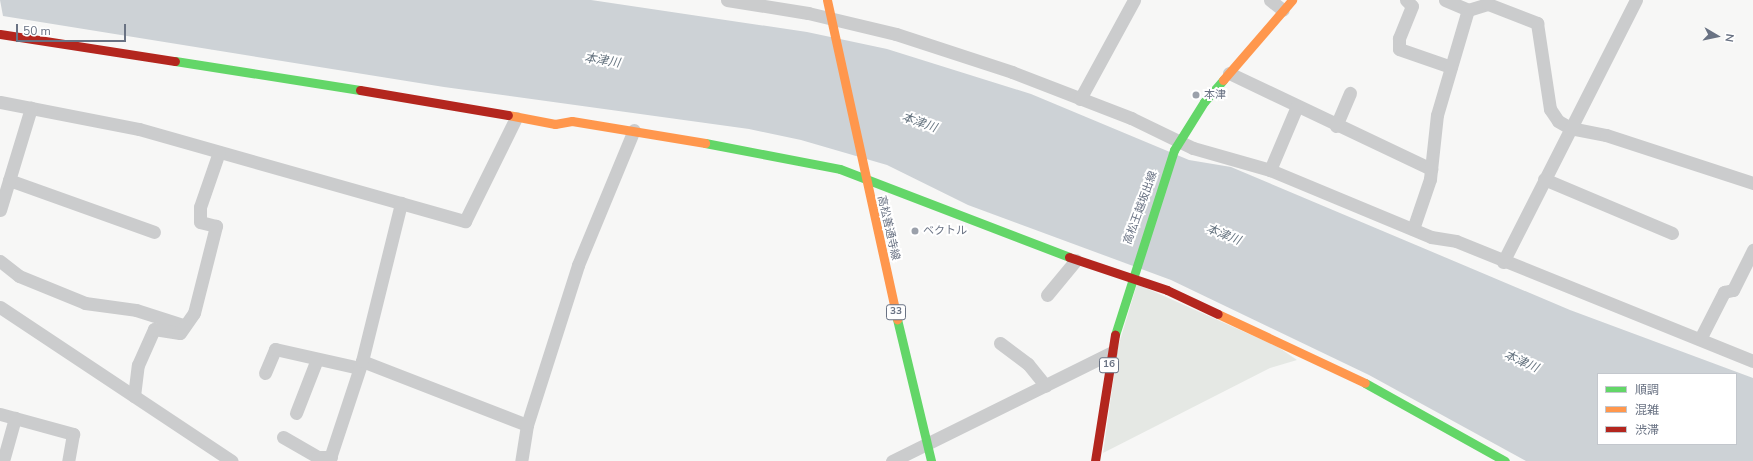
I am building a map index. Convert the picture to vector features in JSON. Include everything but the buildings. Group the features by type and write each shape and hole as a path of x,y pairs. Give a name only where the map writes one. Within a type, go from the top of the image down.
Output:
{"street":[{"path":"727,0 941,48 1080,99 1177,145 1270,170 1413,229 1456,241 1503,262 1753,361"},
{"name":"高松善通寺線","path":"827,0 861,164 931,461"},
{"path":"1080,99 1134,0"},
{"path":"1270,0 1284,10"},
{"name":"高松王越坂出線","path":"1095,461 1111,353 1130,274 1177,145 1229,73 1292,0"},
{"path":"1406,0 1412,6 1399,38 1400,49 1451,67"},
{"path":"1445,0 1468,10 1489,2 1537,23 1550,109 1558,121 1570,128 1606,135 1753,183"},
{"path":"1503,262 1636,0"},
{"path":"1413,229 1431,169 1437,115 1468,10"},
{"path":"0,34 489,109 516,118 634,130 864,176 1076,260 1130,274 1167,290 1335,367 1505,461"},
{"path":"1229,73 1336,126 1431,169"},
{"path":"1336,126 1350,93"},
{"path":"0,102 140,129 465,221 516,118"},
{"path":"1270,170 1297,106"},
{"path":"0,210 31,108"},
{"path":"522,461 527,425 578,265 634,130"},
{"path":"134,396 138,365 154,329 180,333 183,324 194,313 216,226 200,222 200,206 219,152"},
{"path":"1544,179 1672,233"},
{"path":"9,180 154,232"},
{"path":"283,437 317,457 330,459 361,364 401,203"},
{"path":"1700,339 1724,292 1733,290 1753,250"},
{"path":"1047,295 1076,260"},
{"path":"0,261 19,276 85,303 136,310 183,324"},
{"path":"0,307 232,461"},
{"path":"1000,343 1028,364 1046,386"},
{"path":"265,373 275,349 317,358 361,364 527,425"},
{"path":"892,461 1111,353"},
{"path":"296,413 317,358"},
{"path":"0,414 73,434 68,461"},
{"path":"3,461 15,418"}],"shaded area":[{"path":"1137,284 1278,347 1297,360 1270,368 1103,453 1118,347"}],"water":[{"name":"本津川","path":"0,0 591,0 807,32 887,49 1031,94 1189,160 1231,167 1570,310 1753,378 1753,461 1526,461 1369,375 1171,280 968,205 887,165 801,140 749,129 444,87 3,16"}],"traffic: fast":[{"path":"175,61 360,90"},
{"path":"1115,335 1174,150 1204,102 1223,80"},
{"path":"705,143 840,169 1069,257"},
{"path":"897,319 931,461"},
{"path":"1365,383 1505,461"}],"traffic: slow":[{"path":"827,0 897,319"},
{"path":"1223,80 1292,0"},
{"path":"508,115 555,124 572,121 705,143"},
{"path":"1218,314 1365,383"}],"traffic: jam":[{"path":"0,34 175,61"},
{"path":"360,90 508,115"},
{"path":"1069,257 1167,290 1218,314"},
{"path":"1095,461 1115,335"}],"place":[{"name":"本津","path":"1196,95"},
{"name":"ベクトル","path":"915,231"}]}
